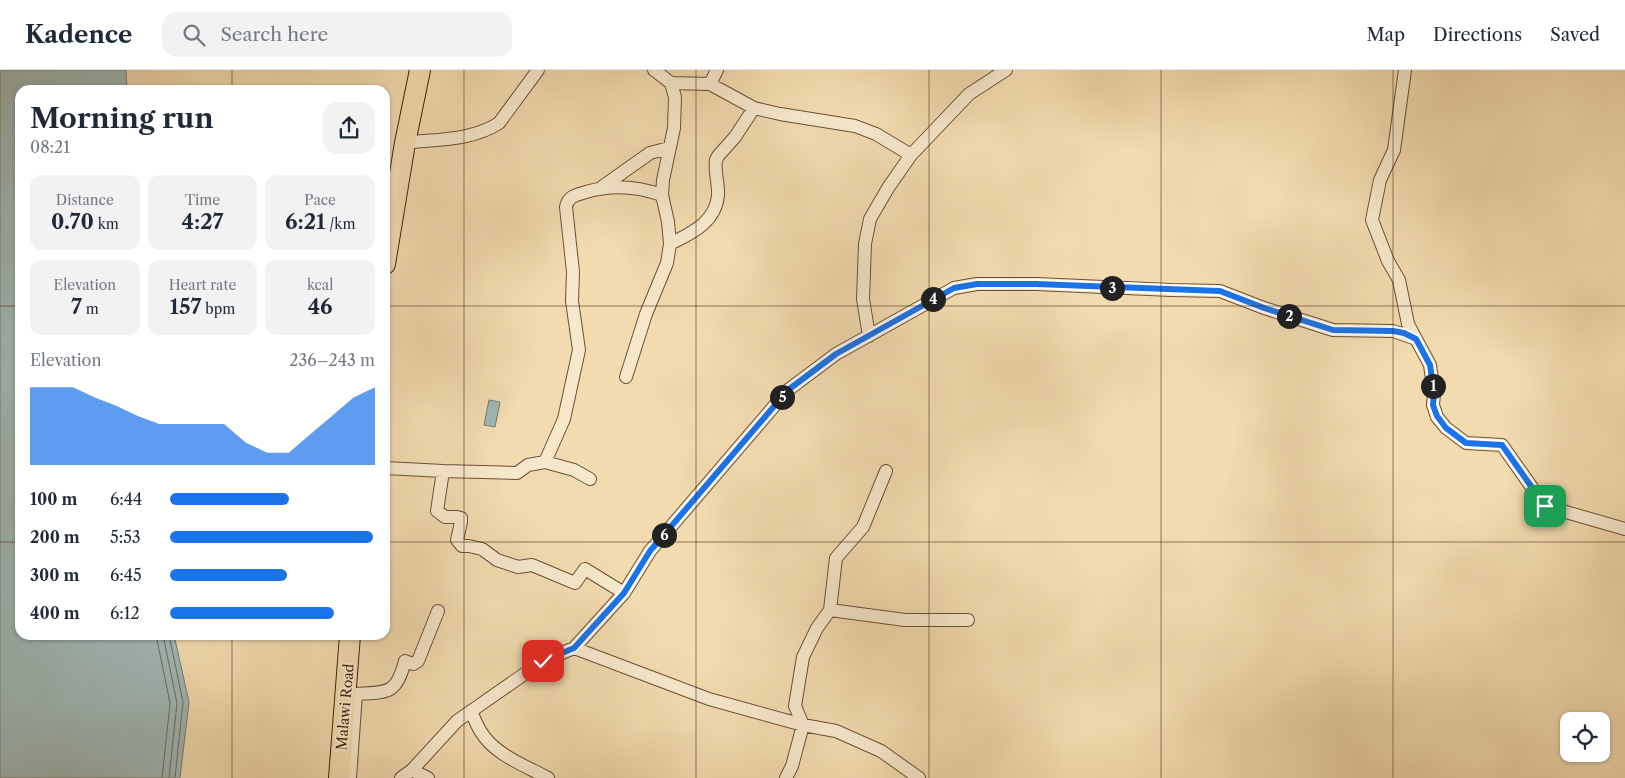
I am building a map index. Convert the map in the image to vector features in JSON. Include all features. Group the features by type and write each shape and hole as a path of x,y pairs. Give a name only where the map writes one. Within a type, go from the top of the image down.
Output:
{"main road":[{"path":"390,234 405,143 420,70"},
{"name":"Malawi Road","path":"339,778 350,640"}],"street":[{"path":"405,143 476,134 489,129 499,123 538,70"},
{"path":"654,70 671,82 710,84 754,108 855,126 876,134 911,155"},
{"path":"710,84 717,70"},
{"path":"869,336 863,299 865,244 870,219 888,188 911,155 969,94 1006,70"},
{"path":"1405,70 1394,150 1380,180 1372,220 1388,261 1399,280 1408,324 1430,365 1434,393 1433,405 1437,416 1446,428 1466,443 1502,445 1545,506 1625,528"},
{"path":"626,377 646,314 667,263 670,244 668,222 662,195 663,180 674,128 675,97 671,82"},
{"path":"670,244 696,231 711,217 718,195 716,160 735,137 754,108"},
{"path":"602,187 650,154 669,148"},
{"path":"545,462 564,419 579,350 572,301 573,272 566,207 567,200 572,196 602,187 622,186 643,189 662,195"},
{"path":"400,778 412,770 457,721 543,661 574,648 624,593 650,551 788,390 836,354 954,288 977,284 1036,284 1220,291 1264,308 1333,330 1393,331 1416,339"},
{"path":"390,468 443,472 517,473 528,465 545,462 574,470 590,479"},
{"path":"786,778 792,766 803,725 795,706 803,657 817,628 830,610 836,558 863,527 886,471"},
{"path":"443,472 437,511 445,517 457,516 461,518 457,540 462,546 482,549 497,560 518,566 532,565 575,583 585,569 624,593"},
{"path":"830,610 905,620 968,620"},
{"path":"350,778 356,694 393,688 398,683 406,661 413,664 418,661 438,612"},
{"path":"574,648 709,699 803,725 836,731 881,751 919,778"},
{"path":"471,711 481,732 489,742 502,753 548,778"},
{"path":"412,770 428,778"}],"water":[{"path":"0,70 126,70 127,85 15,85 15,640 175,640 189,702 180,778 0,778"},
{"path":"489,400 500,402 495,427 484,425"}],"route":[{"path":"543,661 574,648 624,593 650,551 788,390 836,354 889,326 933,299 954,288 977,284 1036,284 1220,291 1264,308 1333,330 1393,331 1404,333 1416,339 1430,365 1434,393 1433,405 1437,416 1446,428 1466,443 1502,445 1545,506"}]}
